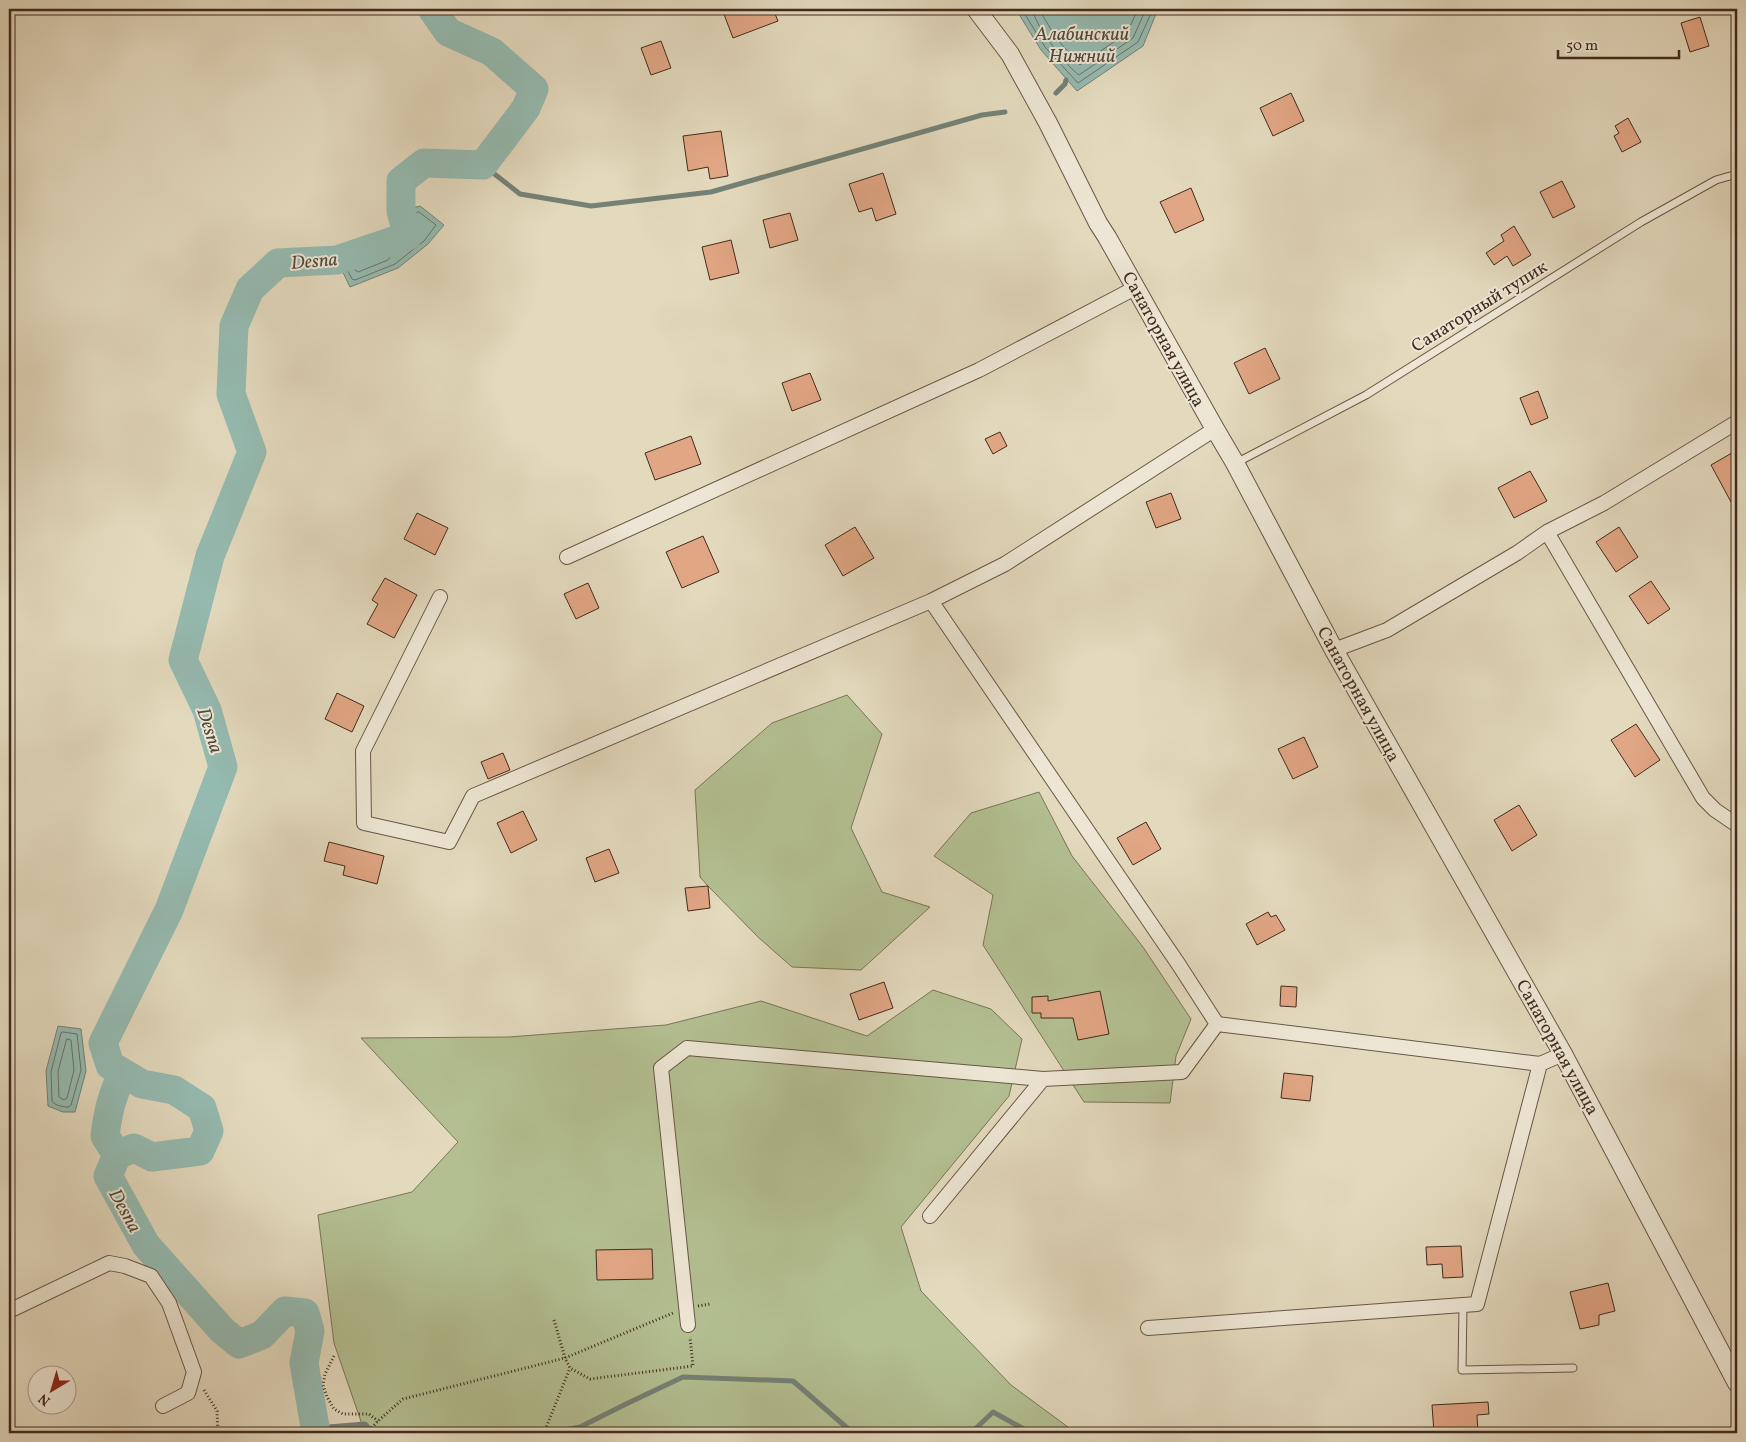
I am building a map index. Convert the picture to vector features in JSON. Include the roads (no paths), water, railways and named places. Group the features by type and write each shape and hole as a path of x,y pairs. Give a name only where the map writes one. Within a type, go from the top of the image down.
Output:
{"street":[{"name":"Санаторная улица","path":"976,9 1010,54 1098,223 1235,463 1334,650 1564,1054 1737,1383"},
{"path":"567,557 979,370 1136,288"},
{"path":"1334,650 1387,630 1517,553 1547,532 1604,502 1737,422"},
{"path":"440,597 363,751 364,823 449,842 473,796 931,601 1005,564 1215,430"},
{"path":"1547,532 1702,798 1715,810 1737,825"},
{"path":"931,601 1179,965 1217,1024"},
{"path":"1217,1024 1540,1064 1564,1054"},
{"path":"688,1325 661,1068 687,1048 1043,1079 1182,1072 1217,1024"},
{"path":"1148,1328 1477,1304 1540,1064"},
{"path":"930,1216 1043,1079"},
{"path":"9,1312 109,1263 125,1266 151,1276 168,1303 194,1372 188,1393 163,1406"}],"lane":[{"name":"Санаторный тупик","path":"1235,463 1366,395 1641,222 1716,180 1737,174"},
{"path":"1463,1305 1462,1370 1573,1368"}],"water":[{"name":"Алабинский Нижний","path":"1022,9 1158,9 1143,46 1077,91 1041,50 1020,16"},
{"path":"420,206 444,225 428,244 398,268 350,287 337,260 408,236 401,211"},
{"path":"58,1026 81,1029 86,1071 75,1112 63,1112 48,1106 46,1071"}],"waterway":[{"name":"Desna","path":"316,1433 304,1363 310,1331 305,1313 285,1311 262,1335 239,1344 222,1330 146,1245 108,1176 117,1155 134,1148 152,1157 200,1151 209,1131 202,1108 174,1090 142,1084 110,1065 103,1043 169,910 223,767 207,710 183,660 210,556 252,452 231,394 234,326 250,289 278,263 337,260 408,236 401,211 401,181 424,163 483,165 526,108 534,89 492,52 448,32 432,9"},
{"path":"1056,93 1065,84 1066,80"},
{"path":"483,165 520,194 591,206 711,192 982,115 1005,112"},
{"path":"117,1155 105,1136 111,1103 123,1073"},
{"path":"551,1433 580,1427 683,1377 793,1381 853,1433"},
{"path":"971,1433 993,1412 1031,1433"},
{"path":"316,1428 365,1424 373,1433"}]}
